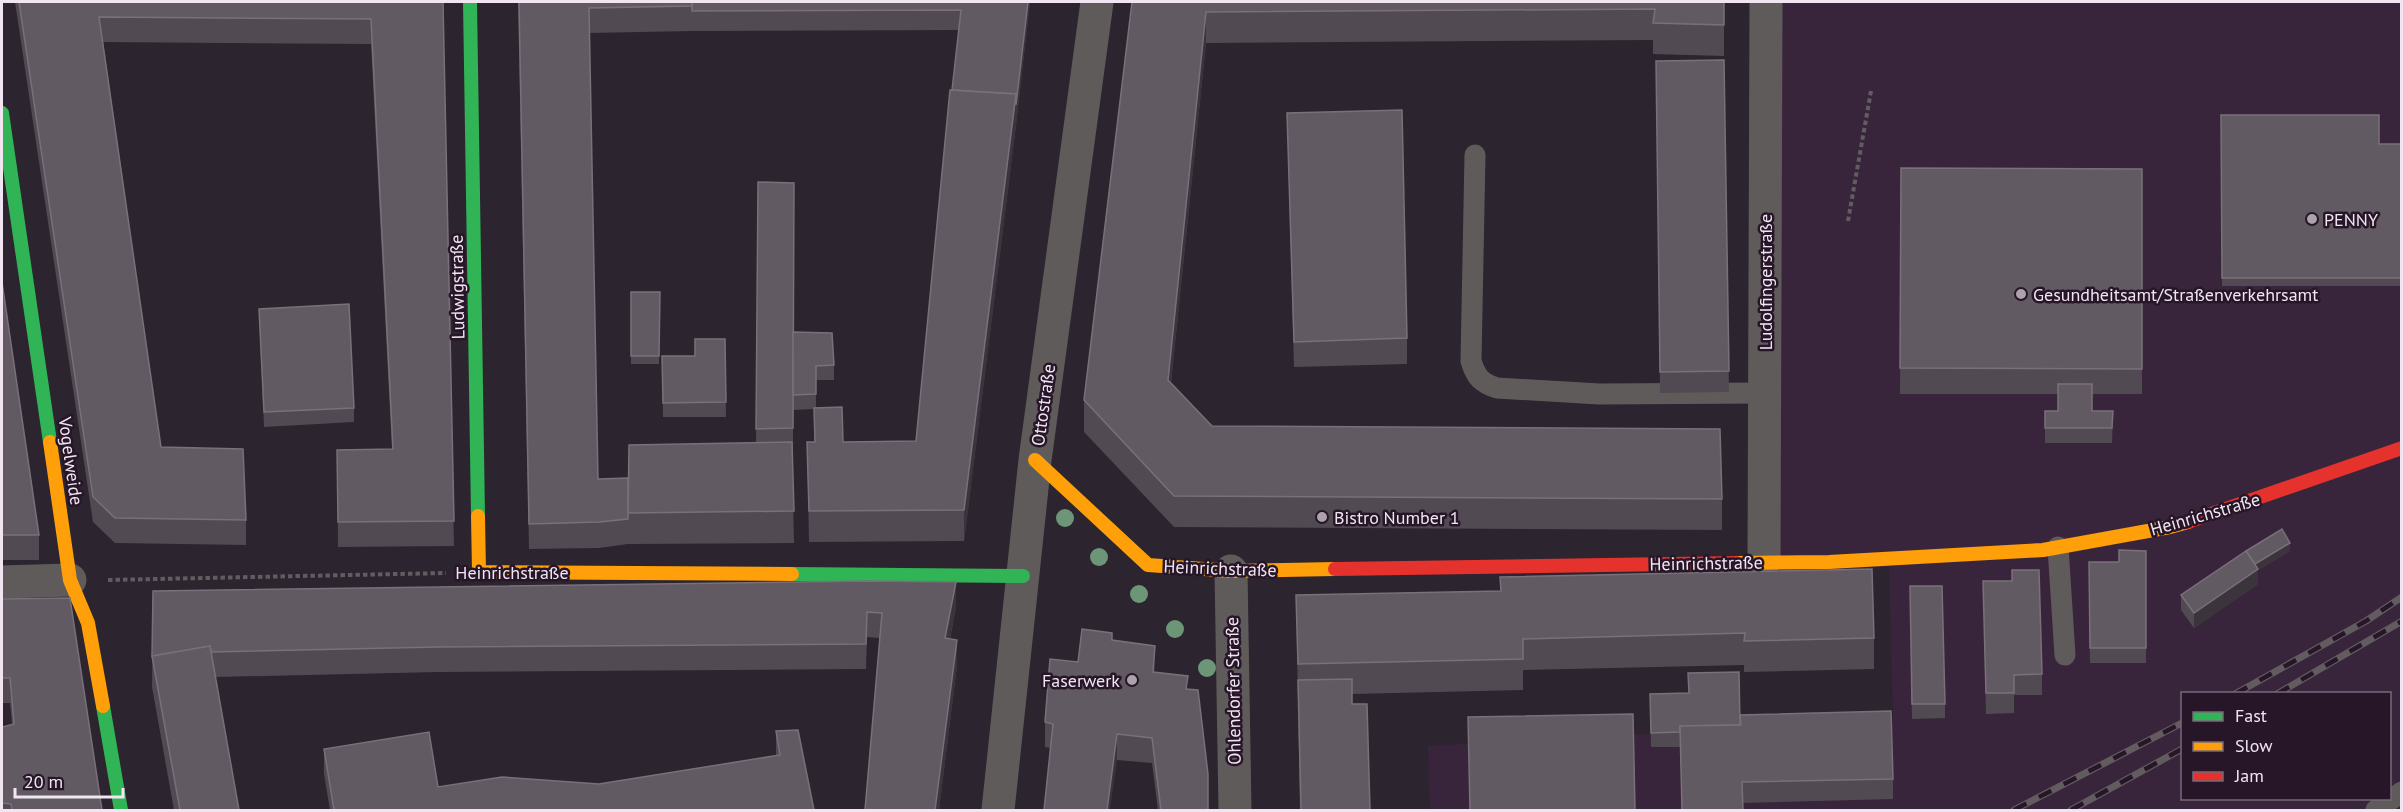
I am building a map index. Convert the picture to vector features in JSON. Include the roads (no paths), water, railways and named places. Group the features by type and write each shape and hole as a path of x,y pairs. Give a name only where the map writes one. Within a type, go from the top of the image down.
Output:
{"street":[{"name":"Ludwigstraße","path":"470,2 479,572"},
{"name":"Ottostraße","path":"998,810 1014,680 1035,460 1097,2"},
{"name":"Ludolfingerstraße","path":"1764,562 1766,2"},
{"name":"Vogelweide","path":"2,113 70,580 88,623 121,810"},
{"name":"Heinrichstraße","path":"1035,460 1148,565 1231,571 1865,560 2043,550 2170,527 2211,515 2402,448"},
{"name":"Ohlendorfer Straße","path":"1231,571 1235,810"},
{"name":"Heinrichstraße","path":"479,572 1023,576"},
{"path":"2,582 70,580"}],"lane":[{"path":"1475,155 1471,361 1475,374 1484,384 1497,388 1599,394 1764,393"},
{"path":"2058,547 2065,655"},
{"path":"2376,810 2390,800"}],"railway":[{"path":"2239,692 2366,621 2402,597"},
{"path":"2280,692 2402,621"},
{"path":"2014,810 2181,724"},
{"path":"2071,810 2181,750"}],"place":[{"name":"PENNY","path":"2312,219"},
{"name":"Gesundheitsamt/Straßenverkehrsamt","path":"2021,294"},
{"name":"Bistro Number 1","path":"1322,517"},
{"name":"Faserwerk","path":"1132,680"}]}
